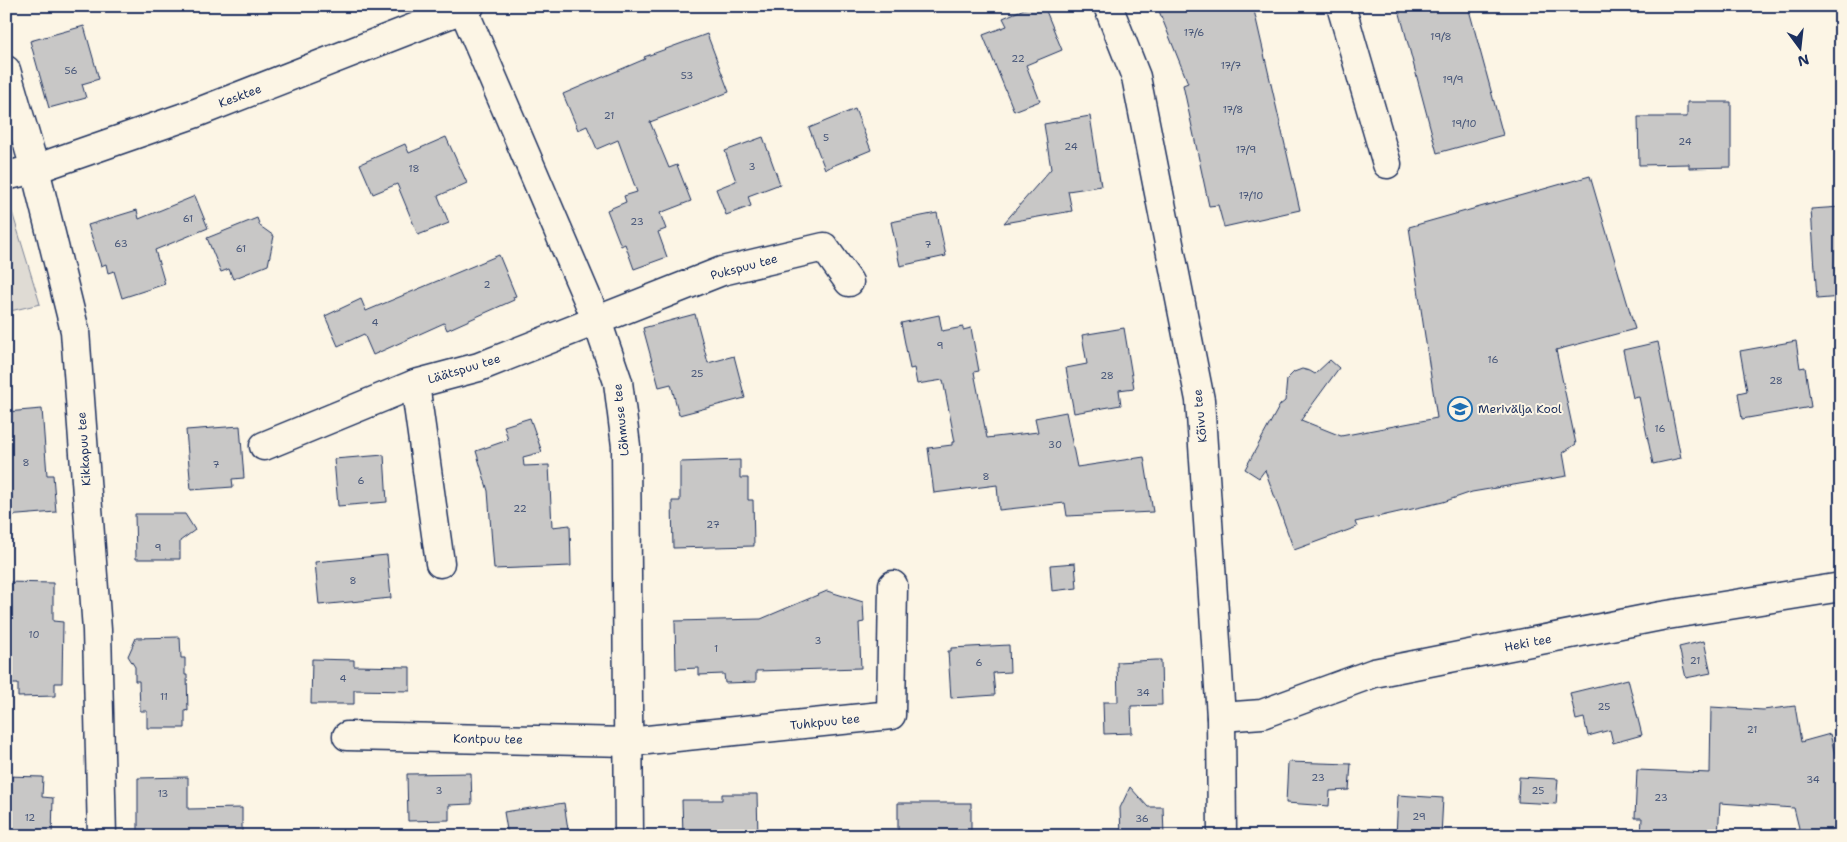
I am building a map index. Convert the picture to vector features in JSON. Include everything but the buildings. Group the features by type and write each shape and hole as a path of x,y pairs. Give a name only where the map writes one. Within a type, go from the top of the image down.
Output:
{"street":[{"name":"Kõivu tee","path":"1108,6 1136,77 1200,400 1220,717 1222,836"},
{"path":"1341,6 1387,164"},
{"name":"Kesktee","path":"6,176 34,169 196,113 465,7"},
{"name":"Lõhmuse tee","path":"465,7 597,321 618,382 626,446 629,836"},
{"name":"Kikkapuu tee","path":"6,70 34,169 75,331 97,630 102,836"},
{"name":"Pukspuu tee","path":"597,321 722,271 824,247 849,282"},
{"name":"Läätspuu tee","path":"440,563 415,384 479,367 597,321"},
{"path":"264,446 415,384"},
{"name":"Tuhkpuu tee","path":"628,742 892,715 893,585"},
{"name":"Heki tee","path":"1220,717 1262,714 1374,673 1661,616 1841,587"},
{"name":"Kontpuu tee","path":"347,736 628,742"}],"shaded area":[{"path":"12,212 40,304 6,312 6,217"}],"place":[{"name":"Merivälja Kool","path":"1460,409"}]}
